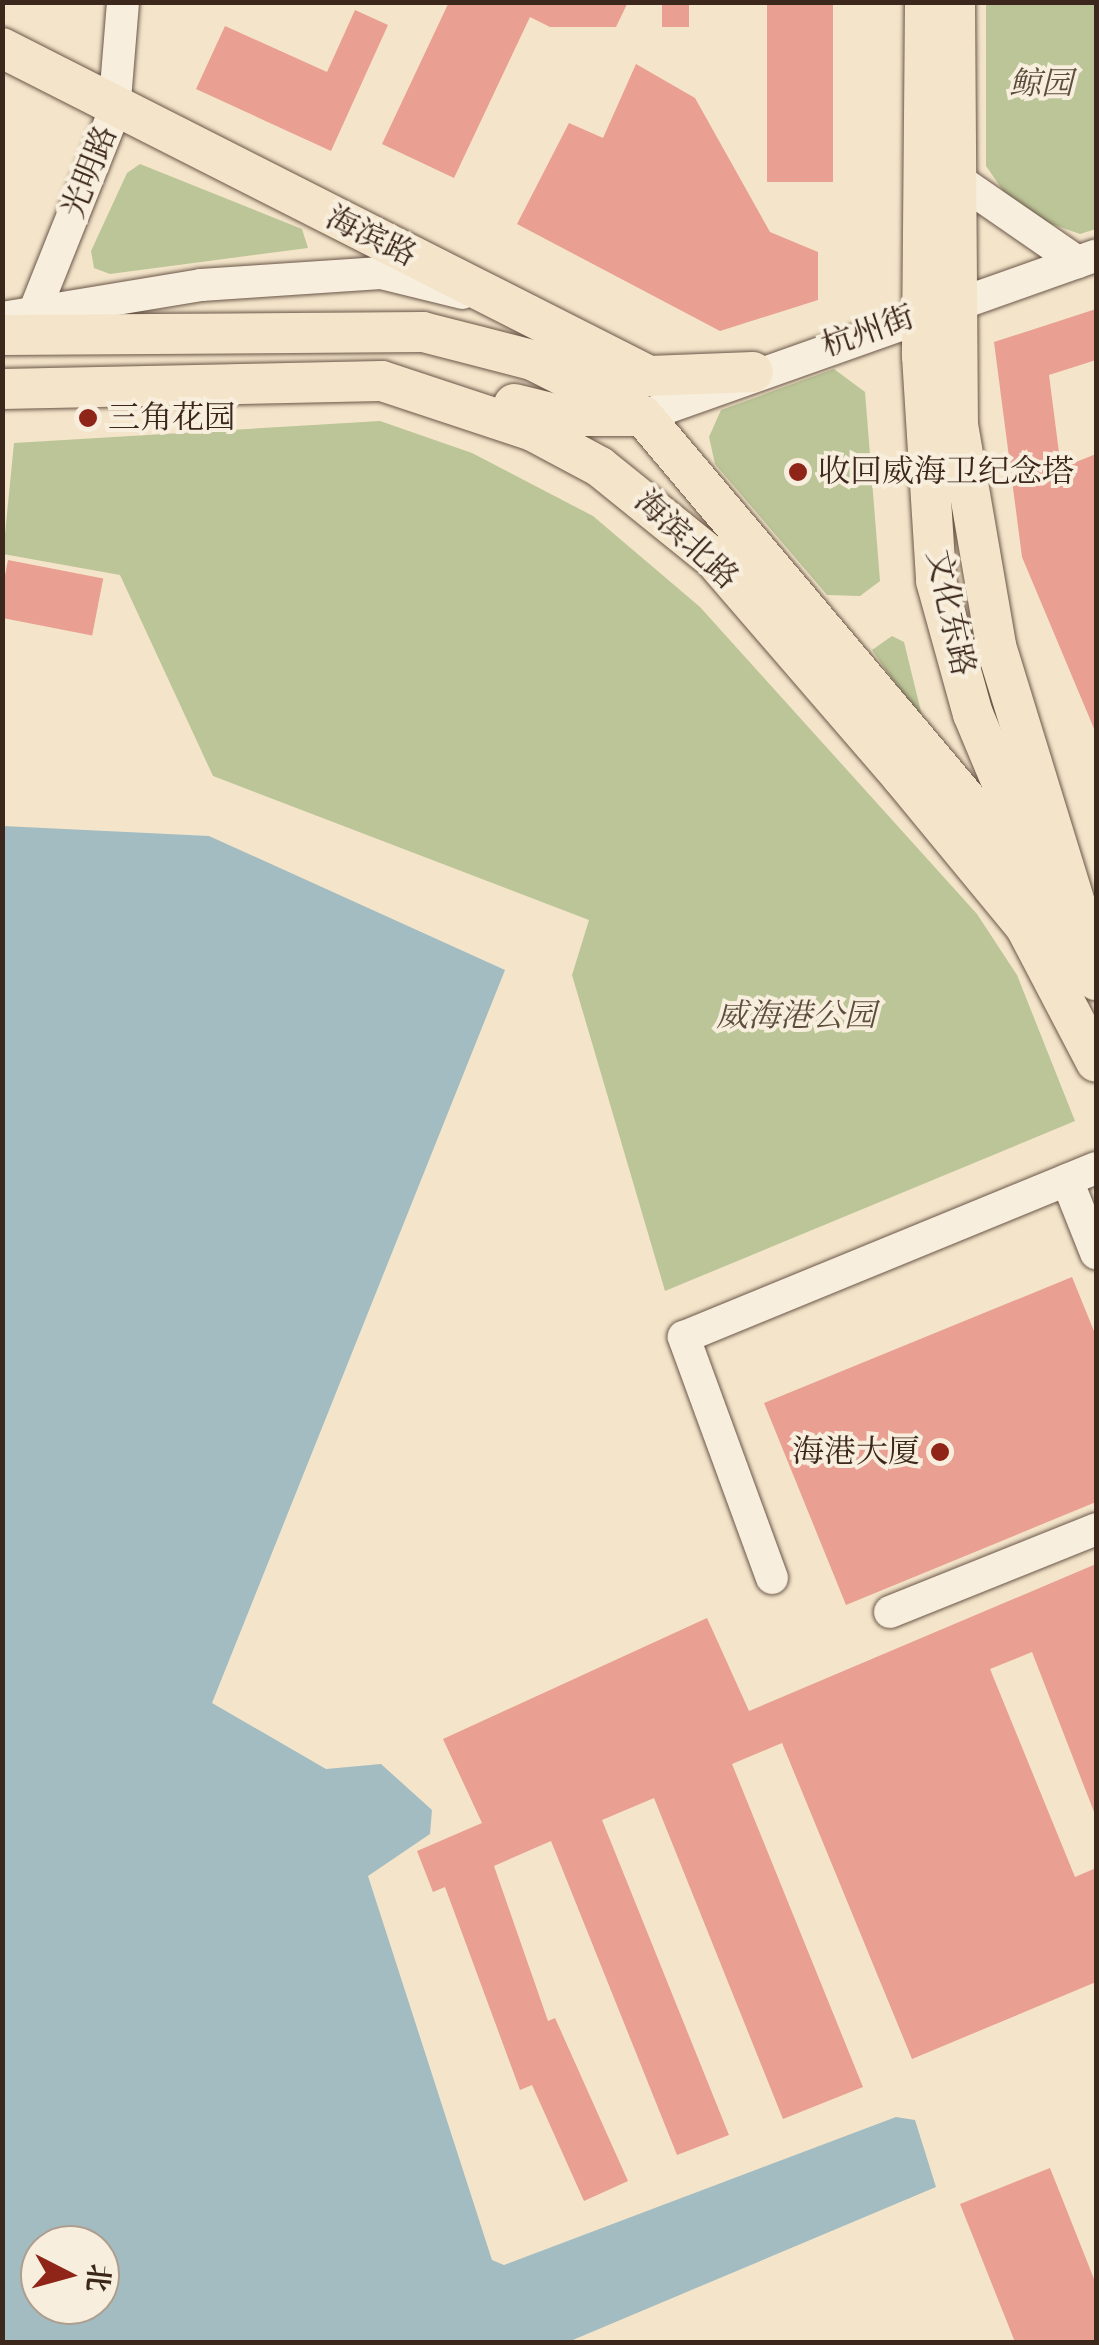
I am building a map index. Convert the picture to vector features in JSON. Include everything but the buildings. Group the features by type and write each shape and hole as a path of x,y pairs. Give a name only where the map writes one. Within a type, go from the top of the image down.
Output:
{"main road":[{"name":"文化东路","path":"925,2 937,308 936,581 973,714 1053,907 1052,968"},
{"path":"955,2 954,176 937,308 996,646 1096,977"},
{"name":"海滨路","path":"2,48 114,112 649,376 753,372"},
{"name":"海滨北路","path":"16,326 423,332 532,360 643,416 1053,907 1096,977"},
{"path":"382,381 563,416 643,416"},
{"name":"海滨北路","path":"2,390 382,381 533,431 664,510 902,777 1052,968 1096,1049"}],"street":[{"name":"光明路","path":"16,326 114,112 123,2"},
{"path":"954,176 1087,259"},
{"name":"杭州街","path":"643,416 753,372 1087,259"},
{"path":"16,326 201,285 381,273 506,304"},
{"path":"772,1578 684,1337 1082,1174 1096,1253"},
{"path":"890,1612 1096,1529"}],"green space":[{"name":"鲸园","path":"986,3 1096,3 1096,229 1080,234 1018,212 986,166"},
{"path":"140,164 302,229 308,248 110,274 94,268 91,251 127,173"},
{"path":"834,369 865,392 880,581 860,596 827,595 715,464 709,437 721,410"},
{"name":"威海港公园","path":"380,421 472,453 593,516 700,607 977,914 1017,975 1075,1121 665,1291 572,975 589,920 213,776 120,575 3,554 14,443"},
{"path":"892,636 904,642 924,724 872,650"}],"water":[{"path":"3,826 209,836 505,970 212,1703 326,1769 381,1764 432,1810 430,1834 368,1876 492,2260 504,2265 896,2117 915,2120 936,2187 568,2342 3,2342"}],"place":[{"name":"三角花园","path":"88,418"},
{"name":"收回威海卫纪念塔","path":"798,472"},
{"name":"海港大厦","path":"940,1452"}]}
